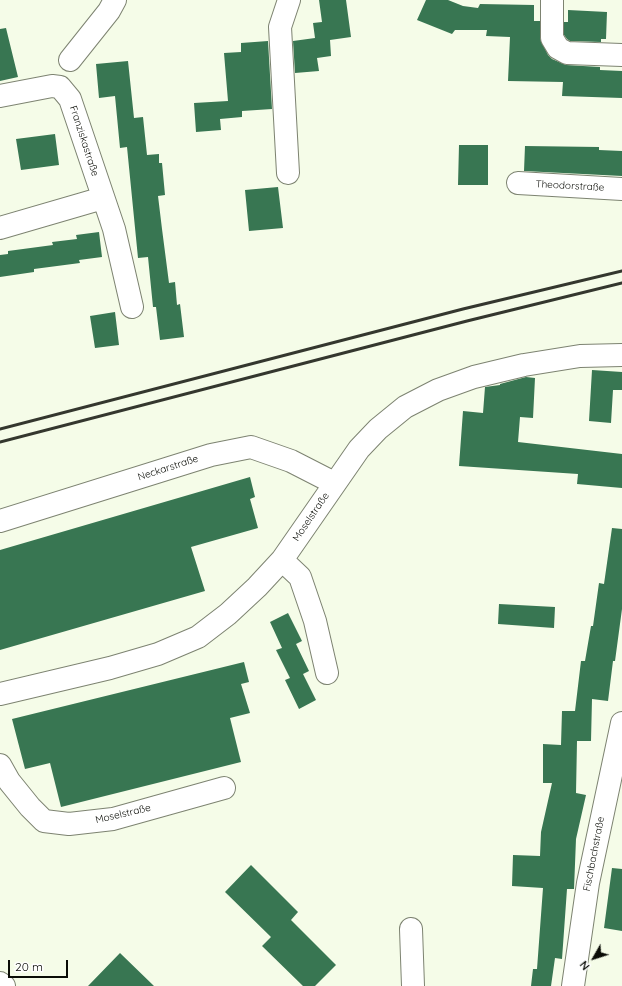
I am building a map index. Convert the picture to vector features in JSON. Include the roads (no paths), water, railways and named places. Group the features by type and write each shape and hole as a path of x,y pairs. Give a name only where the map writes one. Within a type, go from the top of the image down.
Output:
{"street":[{"path":"70,60 109,11 115,0"},
{"path":"288,0 280,27 288,173"},
{"path":"552,0 552,38 558,48 567,53 622,55"},
{"name":"Franziskastraße","path":"0,96 52,86 60,87 70,99 114,228 132,307"},
{"name":"Theodorstraße","path":"518,183 622,189"},
{"path":"0,228 103,198"},
{"name":"Moselstraße","path":"0,694 110,668 158,654 198,637 228,614 257,587 282,560 359,449 378,428 405,407 438,390 474,377 524,365 580,356 622,355"},
{"name":"Neckarstraße","path":"0,521 211,454 251,447 291,461 334,483"},
{"path":"282,560 300,578 315,621 327,673"},
{"name":"Fischbachstraße","path":"573,986 588,883 622,723"},
{"name":"Moselstraße","path":"0,765 9,781 30,807 44,821 69,824 113,819 224,788"},
{"path":"411,929 413,986"},
{"path":"0,983 4,986"}],"railway":[{"path":"0,429 463,309 622,271"},
{"path":"0,442 467,321 622,283"}]}
